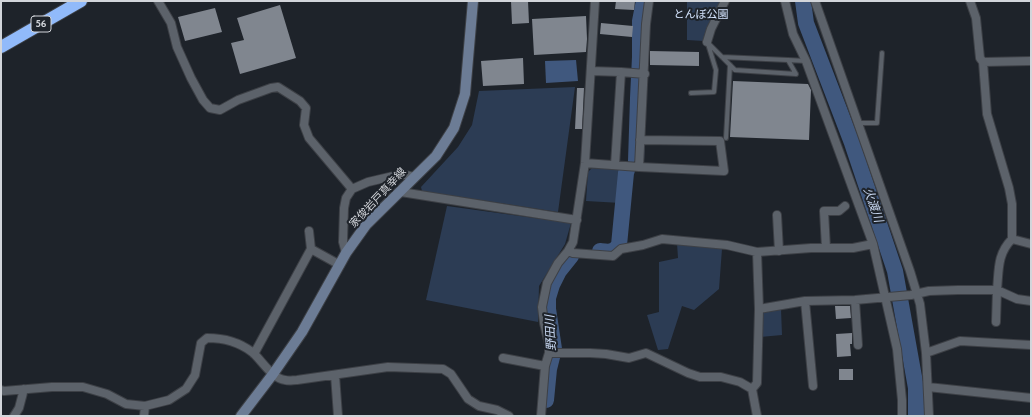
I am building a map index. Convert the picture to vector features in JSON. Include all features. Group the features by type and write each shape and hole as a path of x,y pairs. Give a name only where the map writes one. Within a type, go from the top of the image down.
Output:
{"highway":[{"name":"56","path":"1,47 81,1"}],"main road":[{"name":"家俊岩戸真幸線","path":"242,416 302,332 346,253 366,225 436,156 454,128 465,94 473,1"}],"street":[{"path":"158,1 171,23 177,47 191,78 203,100 210,108 220,110 238,100 271,88 278,87 300,101 306,108 304,125 309,138 352,189"},
{"path":"541,416 545,366 549,353 549,344 542,307 547,283 558,263 573,242 584,163 595,1"},
{"path":"640,167 646,24 649,1"},
{"path":"707,42 711,29 726,1"},
{"path":"785,1 793,34 806,61 873,244 888,297 897,349 902,416"},
{"path":"816,1 910,271 914,294 920,304 926,353 929,416"},
{"path":"970,1 976,18 980,58 984,62 987,114 1009,188 1012,204 1012,239"},
{"path":"984,62 1031,61"},
{"path":"591,71 645,74"},
{"path":"615,165 621,72"},
{"path":"584,163 724,171 720,141 640,140"},
{"path":"346,253 343,242 344,208 346,198 352,189 368,182 402,174 414,177"},
{"path":"401,192 576,220"},
{"path":"826,248 824,211 839,211 845,206"},
{"path":"777,215 779,251"},
{"path":"254,354 311,249 309,232"},
{"path":"568,251 574,253 613,256 621,249 643,245 662,239 727,245 757,252 811,248 853,248 873,244"},
{"path":"1012,239 1031,244"},
{"path":"996,322 1001,256 1006,244 1012,239"},
{"path":"311,249 340,265"},
{"path":"752,389 757,383 759,309 757,252"},
{"path":"759,309 805,301 855,300 929,291 958,290 998,290 1017,300 1031,301"},
{"path":"855,300 858,345"},
{"path":"805,301 813,386"},
{"path":"1,390 4,392 52,387 83,387 107,394 126,404 145,406 169,400 186,389 195,375 200,343 207,338 220,338 241,345 254,354 273,374 283,380 297,380 388,366 443,369 451,374 468,399 480,406 497,410 509,416"},
{"path":"926,353 960,341 1031,345"},
{"path":"549,353 590,353 629,358 646,353 688,373 700,376 721,377 740,382 752,389 757,416"},
{"path":"503,358 545,366"},
{"path":"335,374 338,416"},
{"path":"928,387 1031,398"},
{"path":"14,416 19,408 24,390"},
{"path":"144,416 145,406"}],"lane":[{"path":"707,42 735,70 796,74 788,60"},
{"path":"691,93 714,92 716,70 707,42"},
{"path":"859,123 877,123 882,53"},
{"path":"722,57 806,61"},
{"path":"726,138 730,65"}],"green space":[{"name":"とんぼ公園","path":"687,1 722,1 704,41 687,40"},
{"path":"575,87 558,212 422,191 421,187 458,147 472,125 479,91"},
{"path":"592,168 625,170 621,203 586,201 588,172"},
{"path":"447,206 571,223 565,244 539,286 538,322 426,300"},
{"path":"677,243 722,249 719,289 694,310 682,306 668,349 658,350 647,315 659,312 659,262 678,258"},
{"path":"781,309 782,335 760,337 761,312"}],"shaded area":[{"path":"576,60 578,81 546,83 545,61"}],"building":[{"path":"511,1 528,1 529,23 512,24"},
{"path":"616,1 635,1 634,10 615,9"},
{"path":"280,5 296,58 240,74 231,43 244,40 237,18"},
{"path":"215,8 222,32 185,41 178,17"},
{"path":"586,16 586,52 534,55 532,19"},
{"path":"601,23 633,26 632,37 600,34"},
{"path":"650,51 699,52 699,66 650,65"},
{"path":"523,58 524,84 483,86 481,61"},
{"path":"733,81 808,84 811,90 809,140 730,137"},
{"path":"577,88 584,88 582,129 575,129"},
{"path":"835,306 850,306 851,318 836,319"},
{"path":"852,333 852,344 850,344 851,356 837,357 836,334"},
{"path":"839,369 853,369 853,380 839,380"}],"waterway":[{"name":"野田川","path":"636,161 640,21 644,1"},
{"name":"火渡川","path":"803,1 806,23 852,143 895,271 916,388 916,416"},
{"name":"野田川","path":"600,251 611,251 619,245 627,170"},
{"name":"野田川","path":"546,400 549,369 554,349 548,309 548,298 552,285 559,271 571,256"}]}
